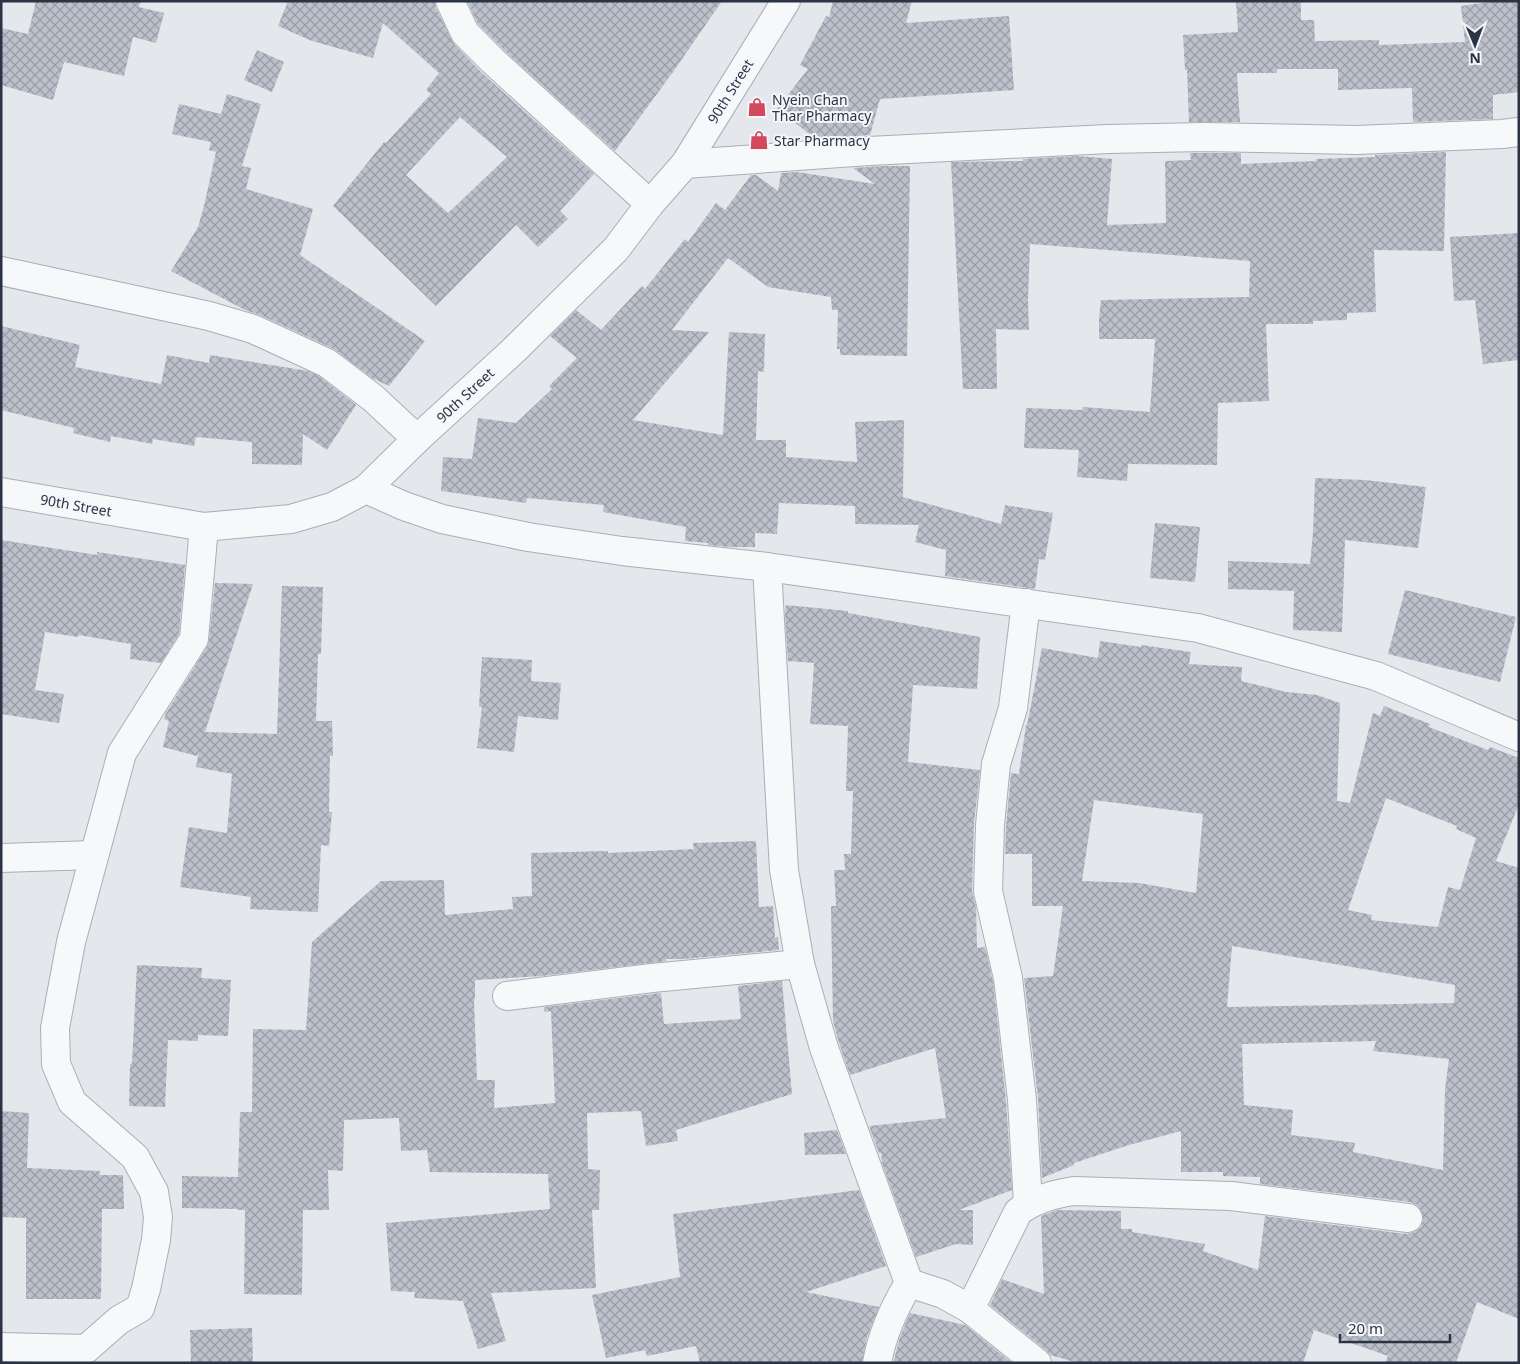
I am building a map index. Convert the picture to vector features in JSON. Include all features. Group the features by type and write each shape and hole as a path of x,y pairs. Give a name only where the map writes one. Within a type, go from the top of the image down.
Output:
{"street":[{"path":"450,1 465,33 493,61 650,204"},
{"name":"90th Street","path":"1,492 204,527 291,519 332,507 366,489 513,351 616,249 650,204 685,164 786,1"},
{"path":"685,164 869,151 1098,140 1203,137 1357,140 1519,132"},
{"path":"1,271 210,316 253,329 326,363 373,398 418,439"},
{"path":"366,489 404,506 442,519 528,537 622,551 767,567 1198,628 1376,676 1519,737"},
{"path":"1,1347 86,1349 119,1320 140,1308 146,1289 156,1240 158,1217 154,1192 135,1157 72,1102 56,1064 55,1028 71,942 122,753 194,639 204,527"},
{"path":"767,567 784,870 800,964 824,1048 909,1283"},
{"path":"1026,603 1013,708 996,764 990,826 988,890 1008,978 1022,1100 1028,1204"},
{"path":"1,858 94,855"},
{"path":"507,996 652,978 800,964"},
{"path":"970,1309 1018,1212 1028,1204 1057,1193 1074,1191 1231,1196 1408,1218"},
{"path":"909,1283 943,1294 970,1309 1037,1363"},
{"path":"877,1363 887,1326 898,1300 909,1283"}],"building":[{"path":"36,1 141,1 139,7 164,13 156,43 133,37 124,76 64,62 53,100 1,85 1,28 28,34"},
{"path":"288,1 435,1 436,8 454,44 482,73 594,174 560,211 568,219 538,247 516,225 436,306 333,206 384,142 386,143 431,94 426,90 439,73 383,23 373,58 312,41 278,26","holes":["460,117 507,157 448,213 406,175"]},
{"path":"467,1 722,1 615,151 478,24"},
{"path":"833,1 912,1 906,23 1009,16 1014,90 880,99 870,135 816,139 777,109 808,69 800,65 826,16 829,17"},
{"path":"1236,1 1301,1 1301,20 1314,20 1315,41 1379,40 1379,45 1465,42 1461,6 1496,1 1519,1 1519,92 1493,95 1493,119 1413,122 1412,88 1338,90 1338,69 1277,69 1277,73 1237,73 1240,122 1189,122 1187,70 1185,70 1183,35 1238,32"},
{"path":"257,50 284,62 272,92 244,80"},
{"path":"227,94 261,104 242,166 251,168 246,189 313,209 300,255 425,341 389,386 372,378 334,349 245,310 171,271 198,227 216,152 209,150 211,142 172,134 179,104 221,114"},
{"path":"1446,152 1444,251 1374,250 1376,312 1347,313 1347,320 1313,321 1313,324 1266,324 1269,401 1218,403 1217,465 1128,464 1127,481 1077,477 1079,450 1024,448 1026,408 1082,410 1083,407 1150,412 1155,339 1099,339 1101,300 1249,297 1250,261 1030,244 1029,330 996,329 997,389 963,389 951,162 1023,161 1023,159 1078,156 1112,159 1107,225 1166,223 1165,161 1191,160 1190,153 1241,153 1241,164"},
{"path":"910,166 907,356 840,355 840,349 837,349 838,310 832,310 831,297 768,287 728,258 672,330 709,332 633,420 723,435 729,332 765,334 764,372 758,371 756,440 786,440 786,457 857,462 855,422 904,420 903,497 1001,524 1005,505 1053,513 1045,560 1039,559 1035,589 945,576 946,550 915,542 919,525 855,524 855,506 779,503 777,534 755,533 755,547 730,547 685,541 686,527 603,512 604,505 527,498 526,503 441,491 443,457 472,459 478,418 516,423 552,389 549,386 577,358 550,336 576,310 601,330 642,286 645,289 685,239 688,242 716,203 725,210 751,175 756,175 778,191 781,173 797,172 875,184 853,168"},
{"path":"1519,233 1519,360 1483,364 1475,300 1454,301 1450,237"},
{"path":"1,326 80,345 75,367 161,384 167,355 209,363 210,355 308,371 319,376 356,405 327,450 303,434 302,465 252,464 252,442 196,437 194,446 153,439 152,444 111,436 110,442 73,433 74,428 1,410"},
{"path":"1315,478 1365,480 1426,487 1418,548 1345,540 1342,632 1293,630 1294,591 1228,589 1228,561 1310,564"},
{"path":"1155,523 1200,527 1195,582 1150,578"},
{"path":"1,540 97,555 97,552 185,565 179,634 161,663 130,659 131,644 79,635 78,637 45,632 35,690 64,694 59,723 1,714"},
{"path":"215,583 253,584 205,732 277,734 282,586 323,587 316,721 332,721 333,756 330,756 329,812 332,812 329,846 321,845 318,912 250,909 251,897 180,887 189,827 227,833 232,774 196,767 199,751 197,756 163,747 169,721 164,719 166,713 209,641"},
{"path":"1405,590 1516,617 1500,682 1388,654"},
{"path":"786,605 848,611 848,613 980,637 977,689 913,685 908,762 980,770 974,824 972,891 976,907 977,948 985,947 993,981 1006,1101 1012,1190 959,1210 973,1210 973,1245 956,1244 916,1257 882,1163 881,1153 879,1153 869,1126 946,1118 935,1048 850,1075 839,1043 833,1021 831,906 836,906 834,870 845,870 844,854 851,854 853,791 846,791 848,726 810,724 814,663 788,661"},
{"path":"1100,641 1191,652 1189,664 1242,667 1241,681 1286,692 1317,695 1340,703 1337,801 1350,803 1373,713 1380,716 1384,706 1430,724 1429,727 1488,750 1490,747 1519,758 1519,804 1496,861 1519,868 1519,1319 1477,1302 1456,1363 1385,1363 1388,1356 1314,1330 1303,1363 1078,1363 1050,1355 990,1305 1002,1279 1044,1294 1041,1216 1057,1210 1121,1211 1121,1229 1132,1229 1132,1232 1205,1244 1203,1251 1258,1270 1265,1216 1406,1234 1414,1232 1421,1227 1423,1220 1422,1212 1417,1205 1410,1202 1260,1184 1260,1177 1223,1176 1223,1172 1181,1172 1181,1131 1074,1163 1074,1165 1042,1178 1038,1098 1024,978 1053,976 1063,906 1032,906 1032,854 1005,854 1011,773 1019,774 1026,725 1042,648 1098,658","holes":["1386,798 1457,826 1456,829 1476,838 1460,890 1448,887 1438,927 1371,920 1372,915 1348,910","1094,800 1203,814 1196,893 1139,883 1082,881","1232,946 1455,985 1454,1003 1227,1007","1376,1041 1373,1051 1449,1059 1445,1089 1443,1170 1353,1152 1355,1143 1291,1135 1293,1110 1244,1105 1242,1044"]},
{"path":"482,657 532,660 531,681 561,683 558,720 518,716 514,752 477,748 482,707 479,707"},
{"path":"756,841 759,907 773,906 775,938 778,937 779,950 666,959 666,961 541,976 475,980 477,1080 495,1080 494,1108 555,1103 551,1011 544,1012 544,1007 661,993 664,1024 741,1019 738,986 782,981 792,1094 676,1130 678,1141 646,1146 641,1111 587,1113 588,1169 600,1170 599,1210 592,1210 596,1288 491,1293 506,1341 478,1349 463,1301 414,1298 415,1292 391,1291 386,1223 550,1209 548,1174 430,1172 427,1150 401,1151 399,1118 344,1120 343,1171 328,1170 329,1210 303,1210 302,1295 244,1294 245,1210 182,1208 182,1176 238,1177 240,1112 252,1112 253,1029 306,1030 312,942 381,881 444,880 445,915 513,909 512,897 532,896 531,853 608,851 608,853 694,849 693,843"},
{"path":"137,965 202,968 201,978 231,980 228,1036 198,1035 198,1041 168,1040 165,1107 129,1106"},
{"path":"1,1111 29,1113 27,1168 100,1171 100,1175 123,1175 124,1209 102,1209 101,1299 26,1299 26,1218 1,1217"},
{"path":"837,1130 846,1154 805,1155 804,1133"},
{"path":"859,1190 886,1266 806,1292 879,1307 867,1337 862,1363 700,1363 696,1346 647,1356 645,1350 606,1358 592,1295 680,1277 673,1214"},
{"path":"910,1313 965,1325 1012,1363 893,1363 900,1337"},
{"path":"252,1328 253,1363 191,1363 190,1330"}],"place":[{"name":"Nyein Chan Thar Pharmacy","path":"757,107"},
{"name":"Star Pharmacy","path":"759,140"}]}
